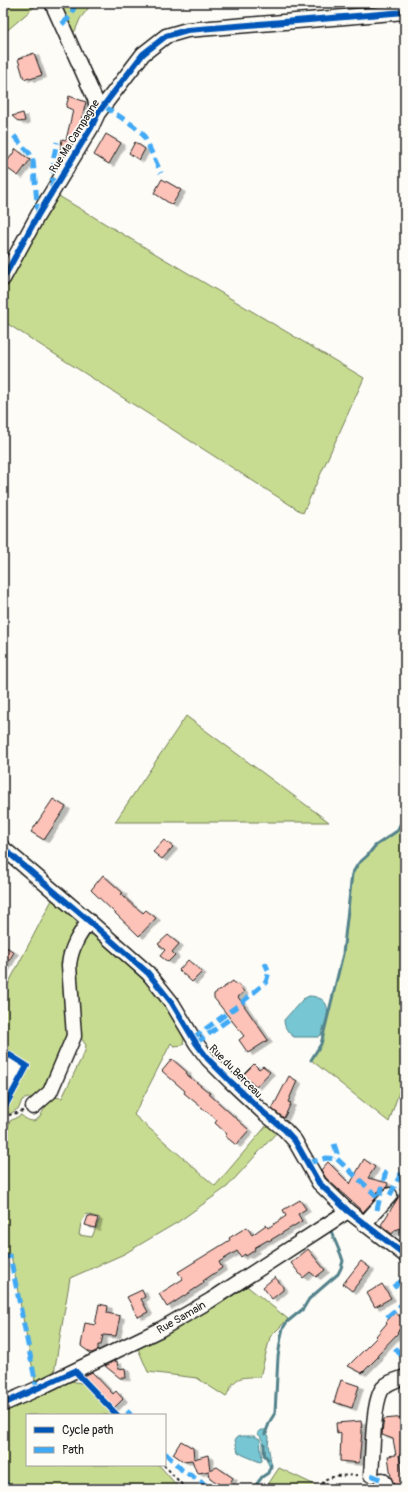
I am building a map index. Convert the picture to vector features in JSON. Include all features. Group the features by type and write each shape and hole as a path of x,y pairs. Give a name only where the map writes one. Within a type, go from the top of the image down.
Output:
{"street":[{"path":"52,3 95,99 98,113"},
{"name":"Rue Ma Campagne","path":"3,279 38,215 91,128 98,113 143,54 166,36 178,32 202,29 405,12"},
{"name":"Rue du Berceau","path":"3,848 89,920 148,973 163,990 196,1043 208,1058 295,1141 320,1183 348,1211 405,1255"},
{"path":"33,1107 50,1092 74,1036 69,964 70,956 73,945 89,920"},
{"path":"364,1224 390,1195"},
{"name":"Rue Samain","path":"3,1404 161,1329 211,1300 348,1211"},
{"path":"380,1481 375,1423 380,1394 382,1389 392,1382 405,1377"}],"path":[{"path":"3,1117 33,1107"},
{"path":"75,1371 116,1414"},
{"path":"165,1466 186,1489"},
{"path":"318,1489 326,1479 336,1476 380,1481"}],"green space":[{"path":"3,3 39,3 3,34"},
{"path":"52,3 92,3 80,19 75,31 67,36"},
{"path":"52,192 364,378 303,513 3,321 3,279"},
{"path":"186,716 329,822 115,822"},
{"path":"405,815 405,1074 389,1122 311,1060 321,1044 343,954 352,874 358,864 375,846 397,831"},
{"path":"54,896 77,917 76,926 71,940 70,1031 43,1093 22,1100 19,1108 10,1114 5,1110 29,1066 8,1053 3,1061 3,994"},
{"path":"97,933 156,993 179,1028 184,1039 183,1045 174,1046 171,1043 134,1115 215,1186 267,1125 277,1132 227,1187 178,1222 124,1254 70,1278 53,1379 36,1386 11,1255 3,1257 3,1166 5,1162 3,1159 3,1140 10,1121 21,1115 27,1120 36,1120 40,1117 51,1098 62,1098 85,1051 86,1045 78,1034 73,970 82,940","holes":["86,1214 100,1218 92,1237 79,1235 81,1223"]},
{"path":"243,1283 288,1319 270,1337 260,1377 238,1379 232,1385 226,1397 197,1378 148,1372 136,1344"},
{"path":"66,1380 86,1384 114,1414 26,1414 26,1466 160,1466 180,1489 3,1489 3,1408"},
{"path":"279,1468 319,1486 317,1489 265,1489"}],"water":[{"path":"309,996 321,999 327,1006 328,1011 326,1021 321,1035 318,1037 294,1037 287,1030 284,1020 303,999"},
{"path":"266,1430 269,1437 268,1445 272,1468 268,1464 264,1445 258,1434 258,1432"},
{"path":"254,1436 260,1439 262,1461 260,1462 238,1452 235,1440 237,1437"}],"building":[{"path":"34,53 42,75 30,79 29,77 24,79 18,59"},
{"path":"69,96 86,102 77,134 58,165 62,139 66,140 73,110 66,107"},
{"path":"23,113 25,121 19,122 12,116"},
{"path":"106,134 121,143 109,164 94,155"},
{"path":"135,142 145,149 139,160 129,153"},
{"path":"16,149 30,160 18,176 4,166"},
{"path":"162,179 181,190 172,205 154,193"},
{"path":"53,799 66,807 44,840 31,832"},
{"path":"164,840 173,847 162,859 153,852"},
{"path":"103,875 123,893 121,894 136,908 143,913 146,910 156,918 139,936 91,890"},
{"path":"168,935 179,944 172,952 175,955 168,962 160,956 165,950 158,944"},
{"path":"3,945 14,952 3,971"},
{"path":"188,960 202,972 192,982 179,970"},
{"path":"233,981 236,985 238,984 244,992 238,997 268,1040 248,1053 239,1040 244,1036 214,998 214,994"},
{"path":"172,1059 187,1072 186,1074 210,1093 209,1094 249,1130 236,1145 225,1136 227,1134 215,1123 217,1120 184,1093 185,1091 162,1071"},
{"path":"254,1064 259,1069 263,1066 270,1072 256,1087 243,1075"},
{"path":"289,1076 297,1081 288,1102 291,1103 284,1118 272,1109"},
{"path":"364,1159 375,1167 368,1178 388,1183 387,1187 381,1192 378,1191 376,1198 363,1212 326,1178 321,1170 328,1162 350,1184"},
{"path":"405,1187 405,1232 399,1228 392,1234 381,1225"},
{"path":"300,1200 306,1209 298,1214 302,1221 269,1241 268,1240 254,1248 255,1250 246,1256 245,1254 241,1257 237,1251 219,1262 222,1268 203,1281 204,1283 167,1307 159,1294 183,1279 178,1272 230,1240 229,1238 247,1227 252,1235 266,1225 268,1228 286,1216 283,1210"},
{"path":"88,1216 98,1218 95,1228 85,1225"},
{"path":"308,1249 325,1270 316,1277 310,1272 303,1278 291,1263"},
{"path":"361,1261 370,1268 352,1291 343,1284"},
{"path":"275,1277 283,1287 283,1290 272,1299 263,1287"},
{"path":"382,1284 391,1298 375,1307 367,1293"},
{"path":"142,1290 145,1297 141,1299 148,1312 138,1317 127,1297"},
{"path":"99,1304 108,1306 107,1313 120,1316 116,1336 103,1335 101,1345 98,1345 98,1350 92,1353 81,1346 85,1323 95,1325"},
{"path":"395,1312 405,1321 405,1323 397,1332 398,1333 377,1355 378,1357 362,1373 348,1366 377,1337 376,1336 387,1323 386,1322"},
{"path":"117,1361 118,1369 125,1368 126,1378 120,1378 105,1366"},
{"path":"92,1372 113,1394 116,1391 123,1399 113,1409 84,1376"},
{"path":"341,1380 359,1386 352,1408 334,1402"},
{"path":"405,1417 405,1454 399,1455 405,1489 395,1489 391,1477 388,1456 396,1455 393,1439 382,1435 383,1424 384,1419"},
{"path":"361,1421 362,1431 359,1463 340,1461 341,1433 337,1434 336,1423"},
{"path":"181,1441 193,1448 194,1459 208,1455 210,1470 217,1467 233,1478 226,1489 210,1478 209,1471 199,1473 196,1471 192,1460 183,1461 173,1454"}],"waterway":[{"path":"311,1060 321,1044 343,954 352,874 358,864 375,846 397,831 405,815"},
{"path":"265,1434 275,1413 278,1357 283,1328 287,1322 303,1309 309,1299 338,1274 341,1268 343,1261 331,1231"},
{"path":"264,1444 264,1455 268,1459"},
{"path":"253,1489 262,1477 268,1473 271,1465"}],"marked path":[{"path":"62,24 70,17 76,3"},
{"path":"104,106 134,126 143,134 161,173"},
{"path":"14,136 30,154 33,160 38,213"},
{"path":"52,188 54,156 57,142"},
{"path":"193,1038 240,1004 266,982 269,972 265,963"},
{"path":"196,1043 231,1018"},
{"path":"334,1144 337,1153 334,1158"},
{"path":"308,1163 326,1158 337,1159 379,1198"},
{"path":"390,1195 405,1166"},
{"path":"377,1210 386,1170"},
{"path":"3,1257 10,1256 37,1389"},
{"path":"393,1287 405,1279"},
{"path":"387,1317 405,1302"},
{"path":"395,1348 405,1360"},
{"path":"127,1411 130,1414"},
{"path":"166,1454 182,1470 212,1489"},
{"path":"371,1475 382,1480"},
{"path":"3,1478 8,1489"}],"cycle path":[{"path":"3,279 38,215 91,128 98,113 143,54 166,36 187,30 405,12"},
{"path":"3,848 148,973 172,1003 196,1043 208,1059 295,1141 319,1183 348,1211 405,1255"},
{"path":"3,1063 8,1054 27,1066 3,1110"},
{"path":"3,1404 75,1371 116,1414"}]}
